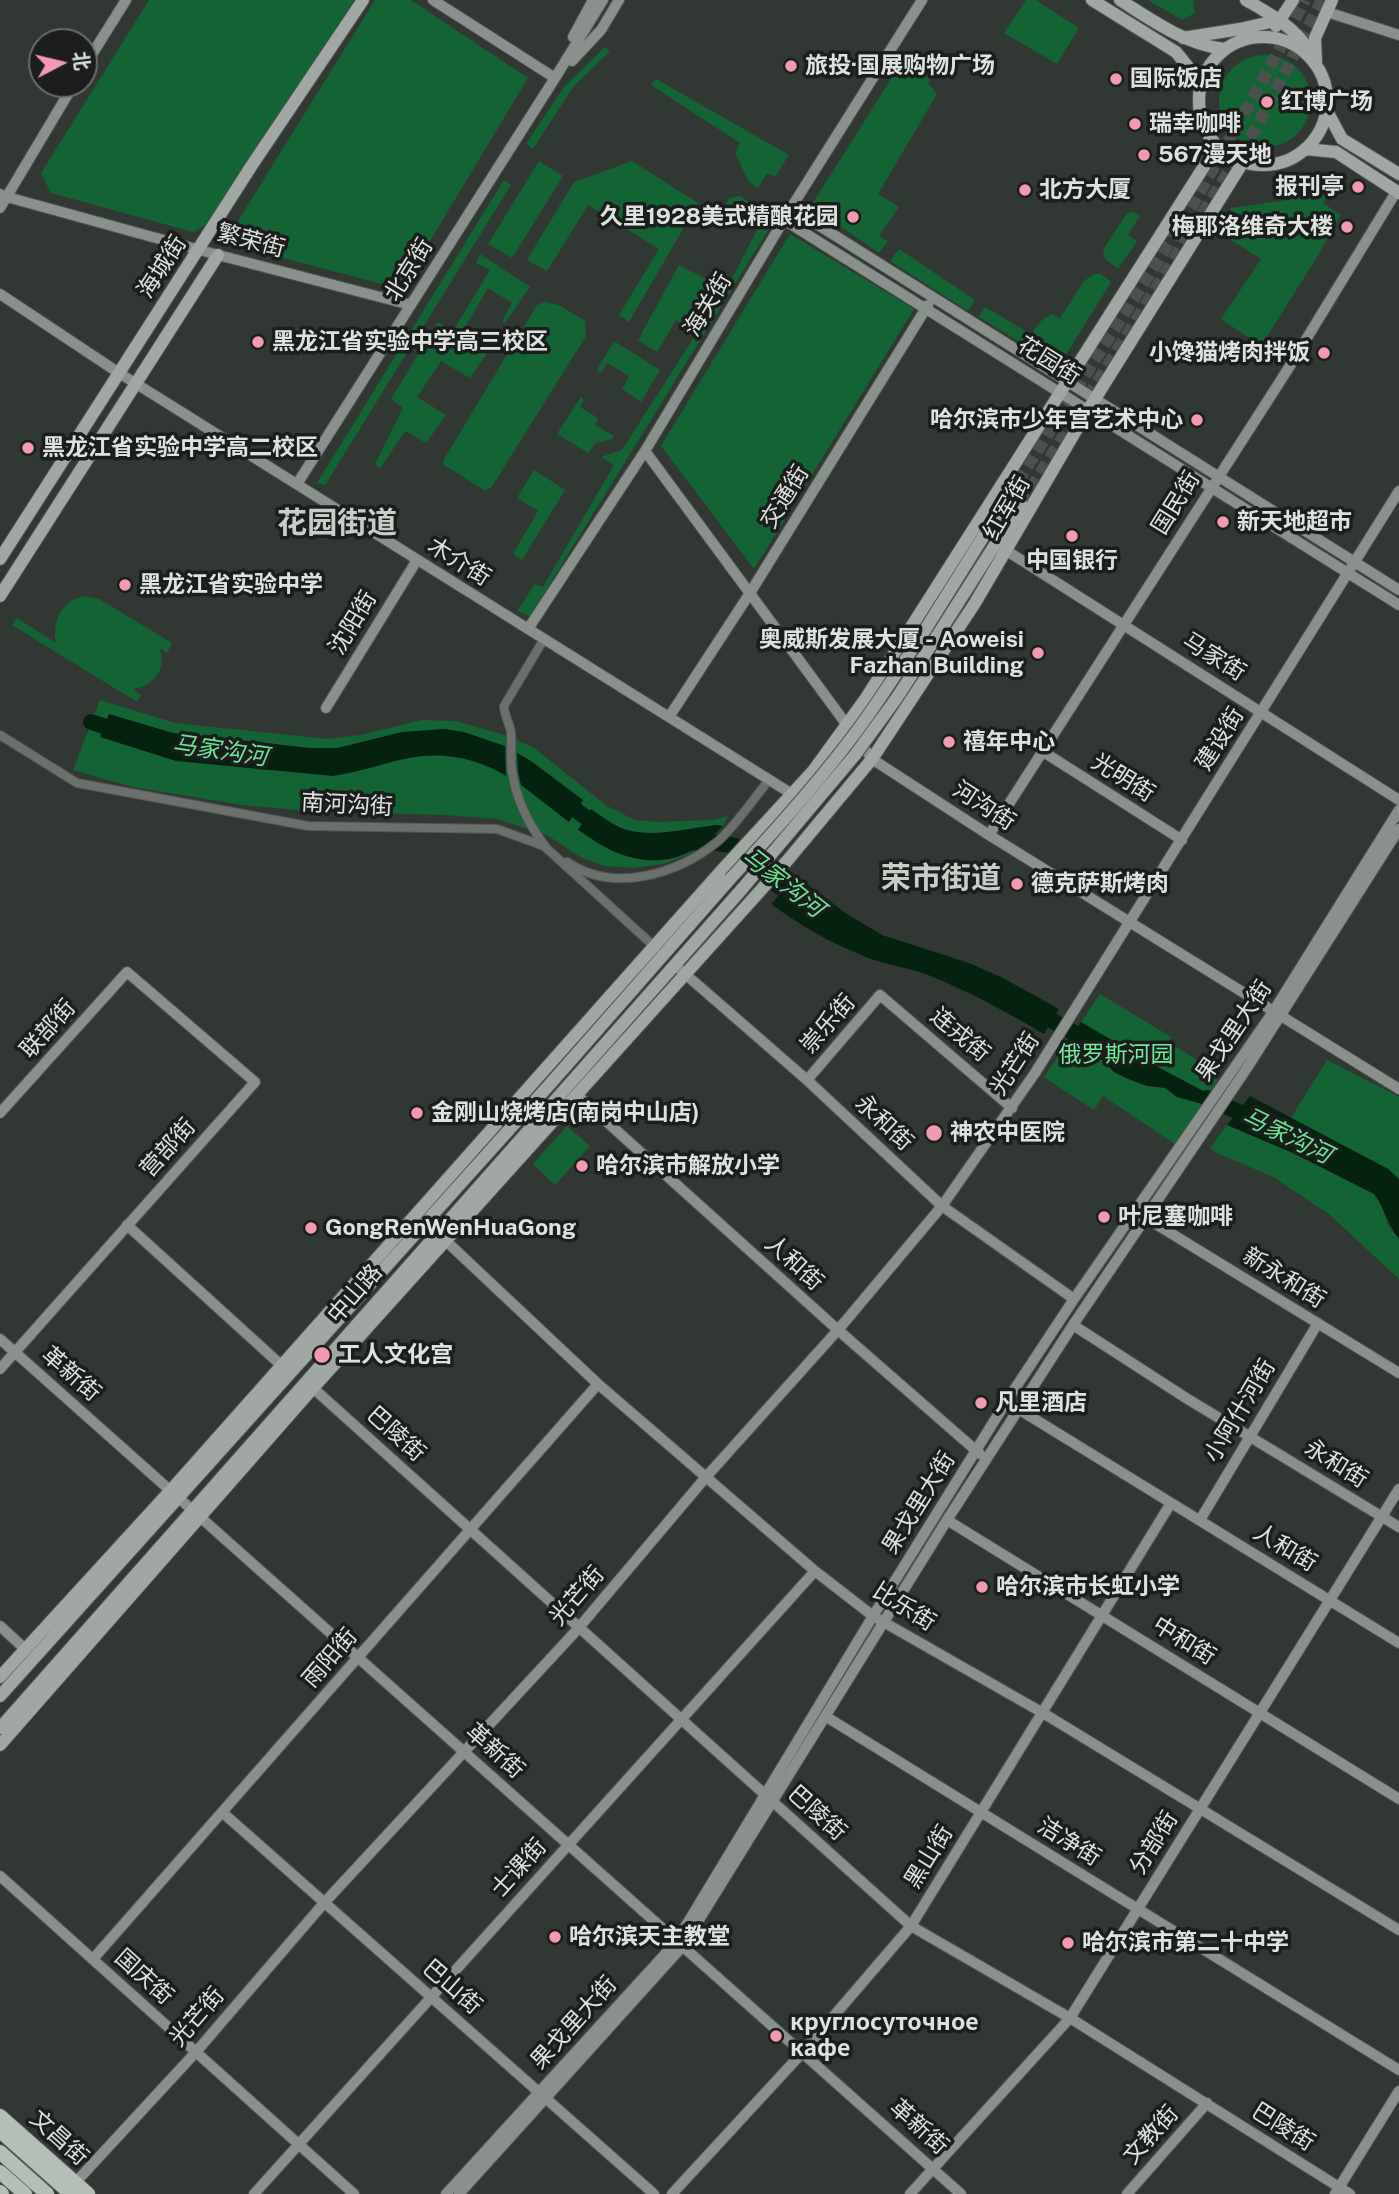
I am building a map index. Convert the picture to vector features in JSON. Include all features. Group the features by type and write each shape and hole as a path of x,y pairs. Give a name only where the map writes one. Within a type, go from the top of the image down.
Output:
{"highway":[{"name":"文昌街","path":"0,2116 73,2188 88,2194"},
{"path":"0,2131 73,2188"},
{"path":"0,2152 47,2194"},
{"path":"0,2172 25,2194"}],"main road":[{"name":"海城街","path":"0,559 198,248 363,0"},
{"path":"1092,0 1176,52 1201,83"},
{"path":"1120,0 1183,38 1224,49"},
{"path":"1246,0 1279,20 1300,37 1316,65 1326,87 1327,111 1321,129 1306,149 1289,160 1260,165 1243,162 1232,158 1217,146 1210,137 1199,106 1201,83 1210,65 1224,49 1247,38 1271,37 1297,46 1316,65"},
{"path":"1271,37 1293,0"},
{"path":"1316,65 1315,38 1329,6"},
{"path":"1183,38 1279,20"},
{"path":"1327,111 1342,139 1399,174"},
{"name":"红军街","path":"760,838 866,698 1217,146"},
{"path":"1306,149 1336,152 1398,192"},
{"name":"红军街","path":"681,970 751,901 872,759 975,603 1092,404 1243,162"},
{"name":"海城街","path":"0,596 218,256"},
{"name":"红军街","path":"726,874 846,745 925,630 1008,497"},
{"name":"红军街","path":"742,889 884,716 1021,504"},
{"path":"951,614 975,603"},
{"path":"775,852 819,821"},
{"name":"中山路","path":"0,1696 175,1493 407,1244 726,874"},
{"name":"中山路","path":"0,1728 197,1513 681,970 742,889"},
{"path":"0,1677 175,1493 281,1365 659,951"},
{"path":"0,1745 197,1513 577,1095 681,970"}],"street":[{"path":"98,45 126,0"},
{"path":"433,0 555,78"},
{"name":"北京街","path":"555,78 593,0"},
{"name":"北京街","path":"297,484 603,0"},
{"name":"北京街","path":"555,78 601,30 619,0"},
{"name":"海关街","path":"528,629 645,451 791,208 922,0"},
{"path":"1329,6 1399,35"},
{"path":"0,208 3,195 65,98"},
{"name":"国民街","path":"989,835 1288,369 1398,192"},
{"name":"繁荣街","path":"3,195 198,248 218,256 411,305"},
{"name":"花园街","path":"791,208 933,298 1064,388"},
{"name":"花园街","path":"784,220 926,309 1218,476 1399,590"},
{"name":"木介街","path":"0,294 136,384 792,794"},
{"name":"交通街","path":"669,717 750,593 933,298"},
{"name":"花园街","path":"1092,404 1211,487 1399,605"},
{"name":"河沟街","path":"645,451 872,759 989,835 1399,1089"},
{"name":"建设街","path":"1076,1010 1399,491"},
{"name":"马家街","path":"1007,551 1399,800"},
{"name":"沈阳街","path":"326,708 417,560"},
{"path":"544,639 504,706 511,729 511,770 525,813 544,846 575,867 604,876 627,878 659,874 686,863 719,840 769,780"},
{"name":"南河沟街","path":"0,736 76,782 309,826 497,829 544,846 659,951"},
{"name":"光明街","path":"1042,751 1182,840"},
{"name":"果戈里大街","path":"1277,1014 1399,810"},
{"name":"果戈里大街","path":"460,2194 543,2096 679,1944 769,1798 873,1616 1006,1402 1074,1299 1187,1148 1399,829"},
{"name":"永和街","path":"681,970 807,1080 942,1206 1074,1299"},
{"name":"联部街","path":"0,1112 127,972"},
{"name":"营部街","path":"0,1369 255,1082 127,972"},
{"name":"崇乐街","path":"807,1080 880,995"},
{"name":"连戎街","path":"880,995 1012,1108"},
{"name":"光芒街","path":"73,2188 196,2052 324,1903 579,1627 706,1477 838,1330 942,1206 1012,1108 1076,1010"},
{"name":"人和街","path":"577,1095 838,1330 987,1458"},
{"name":"果戈里大街","path":"769,1798 825,1716 1018,1409 1146,1218 1187,1148"},
{"name":"新永和街","path":"1146,1218 1399,1373"},
{"path":"127,1226 281,1365"},
{"name":"比乐街","path":"446,1241 598,1384 815,1571 873,1616 1042,1713 1399,1930"},
{"name":"小阿什河街","path":"1200,1520 1318,1323"},
{"name":"永和街","path":"1073,1325 1186,1398 1399,1527"},
{"name":"革新街","path":"0,1339 961,2194"},
{"name":"雨阳街","path":"93,1959 598,1384"},
{"name":"巴陵街","path":"313,1388 911,1926 1070,2018 1207,2103 1337,2191 1350,2194"},
{"name":"人和街","path":"1006,1402 1399,1643"},
{"name":"分部街","path":"911,2194 1070,2018 1399,1489"},
{"name":"黑山街","path":"672,2194 802,2053 911,1926 1171,1503"},
{"name":"中和街","path":"947,1520 1399,1799"},
{"name":"士课街","path":"254,2194 815,1571"},
{"path":"0,1626 25,1649"},
{"name":"洁净街","path":"825,1716 1399,2070"},
{"name":"巴山街","path":"222,1812 654,2194"},
{"name":"国庆街","path":"0,1876 354,2194"},
{"path":"1337,2191 1399,2091"},
{"name":"果戈里大街","path":"446,2194 543,2096"},
{"name":"文教街","path":"1127,2194 1207,2103"}],"green space":[{"path":"149,0 354,0 211,222 193,232 51,193 41,173 88,98 98,98 98,82"},
{"path":"375,0 411,0 528,78 401,289 241,247 233,239 238,221"},
{"path":"1026,0 1036,0 1079,28 1057,64 1004,33"},
{"path":"1148,0 1193,0 1195,13 1182,20"},
{"path":"605,47 610,51 573,87 533,149 526,144 564,87"},
{"path":"906,55 934,72 928,83 937,94 878,194 899,207 879,236 888,241 879,253 811,206"},
{"path":"1265,55 1283,59 1297,69 1307,83 1311,101 1307,119 1297,133 1283,143 1265,147 1247,143 1233,133 1223,119 1219,101 1223,83 1233,69 1247,59"},
{"path":"656,79 789,155 775,177 767,173 758,188 749,182 735,153 740,143 651,85"},
{"path":"539,161 563,176 512,258 488,244"},
{"path":"632,161 698,203 629,322 619,315 659,249 588,205 547,271 527,260 574,182"},
{"path":"504,180 511,185 325,485 317,483"},
{"path":"1329,194 1323,203 1341,215 1261,346 1221,319 1261,259 1218,232 1231,208"},
{"path":"740,196 775,219 530,616 517,611 535,584 543,587 614,465 601,457 622,450 735,273 758,228 723,209 729,198"},
{"path":"1133,212 1140,216 1128,235 1137,241 1118,269 1105,259 1103,250 1127,213"},
{"path":"790,234 914,309 754,569 661,446"},
{"path":"899,249 975,300 968,311 890,261"},
{"path":"480,254 530,287 505,323 502,321 512,303 488,288 464,329 492,346 470,378 441,361 417,397 446,415 426,443 405,431 380,469 375,464 403,408 391,399 438,322 453,331 490,270 476,263"},
{"path":"679,265 712,282 686,327 676,320 657,352 638,340"},
{"path":"1094,274 1101,274 1111,282 1059,366 979,317 985,307 1031,334 1041,321 1051,314 1060,318 1084,281"},
{"path":"545,302 559,305 585,321 586,336 491,488 484,490 444,465 443,461 537,305"},
{"path":"614,341 660,370 641,402 622,389 629,376 607,363 601,373 597,370"},
{"path":"581,397 584,400 580,407 598,418 595,425 614,436 613,439 596,443 588,453 557,434"},
{"path":"534,470 565,490 522,560 513,554 538,511 517,498"},
{"path":"84,596 99,599 172,643 167,653 159,648 162,663 157,675 147,684 133,689 141,695 137,702 12,625 17,618 56,643 55,627 60,613 69,602"},
{"path":"100,700 175,723 328,739 360,735 422,720 456,721 511,737 534,748 607,806 635,820 714,820 728,816 723,826 687,855 663,864 634,868 605,866 582,858 547,835 497,819 308,811 243,805 133,787 73,770"},
{"name":"俄罗斯河园","path":"1100,994 1171,1037 1168,1042 1216,1069 1217,1082 1175,1144 1103,1096 1094,1110 1044,1077"},
{"path":"1327,1060 1399,1097 1399,1179 1388,1169 1291,1118"},
{"path":"1227,1125 1293,1153 1374,1194 1380,1202 1388,1225 1399,1239 1399,1279 1330,1215 1273,1177 1210,1148"},
{"path":"567,1126 590,1146 555,1185 533,1164"}],"water":[{"path":"109,714 173,733 311,748 337,748 402,732 445,729 464,732 505,746 506,776 477,762 433,755 333,776 176,761 100,737"},
{"path":"517,753 583,800 569,822 521,785"},
{"path":"591,809 619,827 642,833 723,826 700,846 688,852 663,860 649,860 614,852 578,830"},
{"path":"796,876 847,914 882,935 969,963 1059,1009 1044,1034 943,981 873,960 828,940 771,904"},
{"path":"1081,1022 1134,1053 1140,1064 1156,1066 1209,1094 1202,1104 1177,1097 1165,1088 1147,1086 1114,1072 1093,1055 1064,1052 1062,1049"},
{"path":"1250,1096 1388,1169 1399,1179 1399,1239 1374,1194 1293,1153 1227,1125"}],"waterway":[{"name":"马家沟河","path":"91,722 122,732"},
{"name":"马家沟河","path":"558,798 603,829"},
{"name":"马家沟河","path":"687,843 706,841 735,846 780,887 802,901"},
{"name":"马家沟河","path":"1033,1010 1092,1043"},
{"name":"马家沟河","path":"1207,1098 1257,1120"}],"tunnel":[{"path":"1008,497 1187,215 1305,0"},
{"path":"1021,504 1259,123 1322,0"}],"place":[{"name":"旅投·国展购物广场","path":"791,66"},
{"name":"国际饭店","path":"1116,79"},
{"name":"红博广场","path":"1267,102"},
{"name":"瑞幸咖啡","path":"1135,124"},
{"name":"567漫天地","path":"1144,155"},
{"name":"报刊亭","path":"1358,187"},
{"name":"北方大厦","path":"1025,190"},
{"name":"久里1928美式精酿花园","path":"853,217"},
{"name":"梅耶洛维奇大楼","path":"1347,227"},
{"name":"黑龙江省实验中学高三校区","path":"258,342"},
{"name":"小馋猫烤肉拌饭","path":"1324,353"},
{"name":"哈尔滨市少年宫艺术中心","path":"1197,420"},
{"name":"黑龙江省实验中学高二校区","path":"28,448"},
{"name":"新天地超市","path":"1223,522"},
{"name":"中国银行","path":"1072,536"},
{"name":"黑龙江省实验中学","path":"125,585"},
{"name":"奥威斯发展大厦 - Aoweisi Fazhan Building","path":"1038,653"},
{"name":"禧年中心","path":"949,742"},
{"name":"德克萨斯烤肉","path":"1017,884"},
{"name":"金刚山烧烤店(南岗中山店)","path":"417,1113"},
{"name":"神农中医院","path":"934,1133"},
{"name":"哈尔滨市解放小学","path":"582,1166"},
{"name":"叶尼塞咖啡","path":"1104,1217"},
{"name":"GongRenWenHuaGong","path":"311,1228"},
{"name":"工人文化宫","path":"322,1355"},
{"name":"凡里酒店","path":"981,1403"},
{"name":"哈尔滨市长虹小学","path":"982,1587"},
{"name":"哈尔滨天主教堂","path":"555,1937"},
{"name":"哈尔滨市第二十中学","path":"1068,1943"},
{"name":"круглосуточное кафе","path":"776,2036"}],"district":[{"name":"花园街道","path":"337,524"},
{"name":"荣市街道","path":"941,879"}]}
